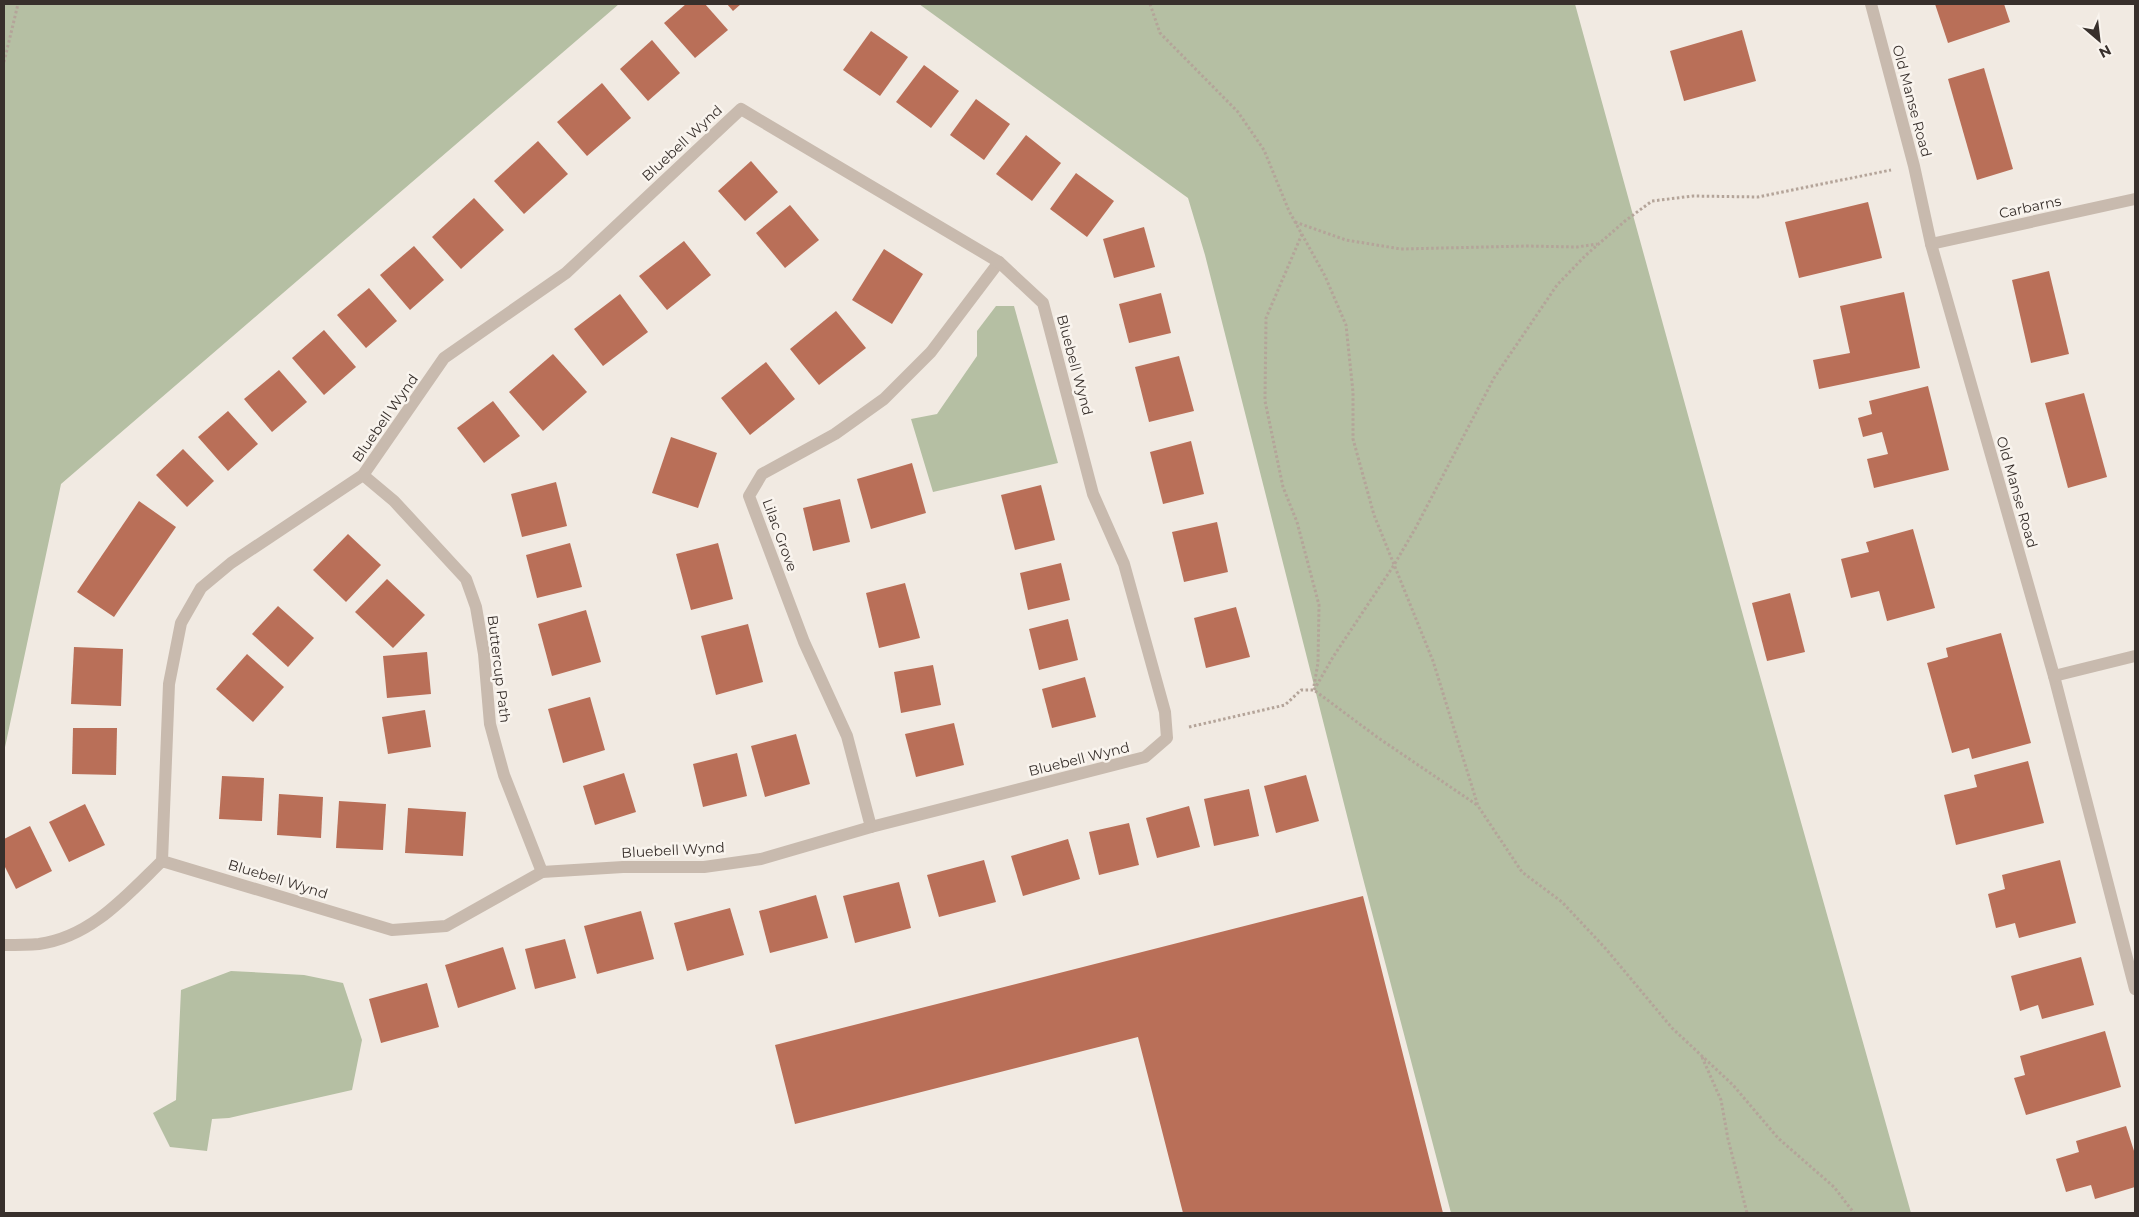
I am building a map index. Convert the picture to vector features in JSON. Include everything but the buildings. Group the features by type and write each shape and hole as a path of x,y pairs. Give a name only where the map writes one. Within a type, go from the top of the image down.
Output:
{"street":[{"name":"Old Manse Road","path":"1871,4 1914,166 1931,244 2054,676 2135,989"},
{"name":"Bluebell Wynd","path":"741,109 999,262 1043,303 1093,494 1124,564 1165,712 1167,738 1145,757 872,826 761,858 714,865 623,867 542,872 446,926 392,930 162,861 169,684 181,623 201,588 231,563 363,475 444,358 566,273 741,109"},
{"name":"Carbarns","path":"1931,244 2135,199"},
{"name":"Lilac Grove","path":"872,826 847,736 804,642 749,496 762,474 835,434 884,399 931,352 999,262"},
{"name":"Buttercup Path","path":"363,475 394,501 466,579 476,607 481,636 490,724 504,775 542,872"},
{"path":"2054,676 2135,656"},
{"path":"4,945 40,944 75,934 111,911 162,861"}],"path":[{"path":"4,62 18,4"},
{"path":"1150,4 1160,33 1238,112 1264,150 1295,222 1325,276 1346,325 1353,392 1353,439 1374,515 1433,660 1478,806 1522,872 1562,902 1606,949 1672,1028 1733,1085 1778,1138 1834,1187 1854,1213"},
{"path":"1314,690 1415,529 1494,378 1557,286 1598,244 1652,201 1693,196 1758,197 1914,166"},
{"path":"1295,222 1346,240 1400,249 1527,246 1578,247 1598,244"},
{"path":"1302,234 1266,318 1265,401 1283,487 1296,522 1319,605 1318,663 1314,690"},
{"path":"1167,733 1285,705 1301,690 1314,690 1377,737 1478,806"},
{"path":"1700,1055 1721,1100 1728,1139 1747,1213"}],"green space":[{"path":"4,4 619,4 61,484 4,752"},
{"path":"919,4 1575,4 1752,648 1911,1213 1451,1213 1360,867 1205,255 1188,198"},
{"path":"996,306 1014,306 1058,463 933,492 911,419 937,414 977,356 977,331"},
{"path":"231,971 304,975 343,983 362,1040 352,1090 229,1118 212,1119 207,1151 170,1147 153,1113 176,1100 181,990"}]}
